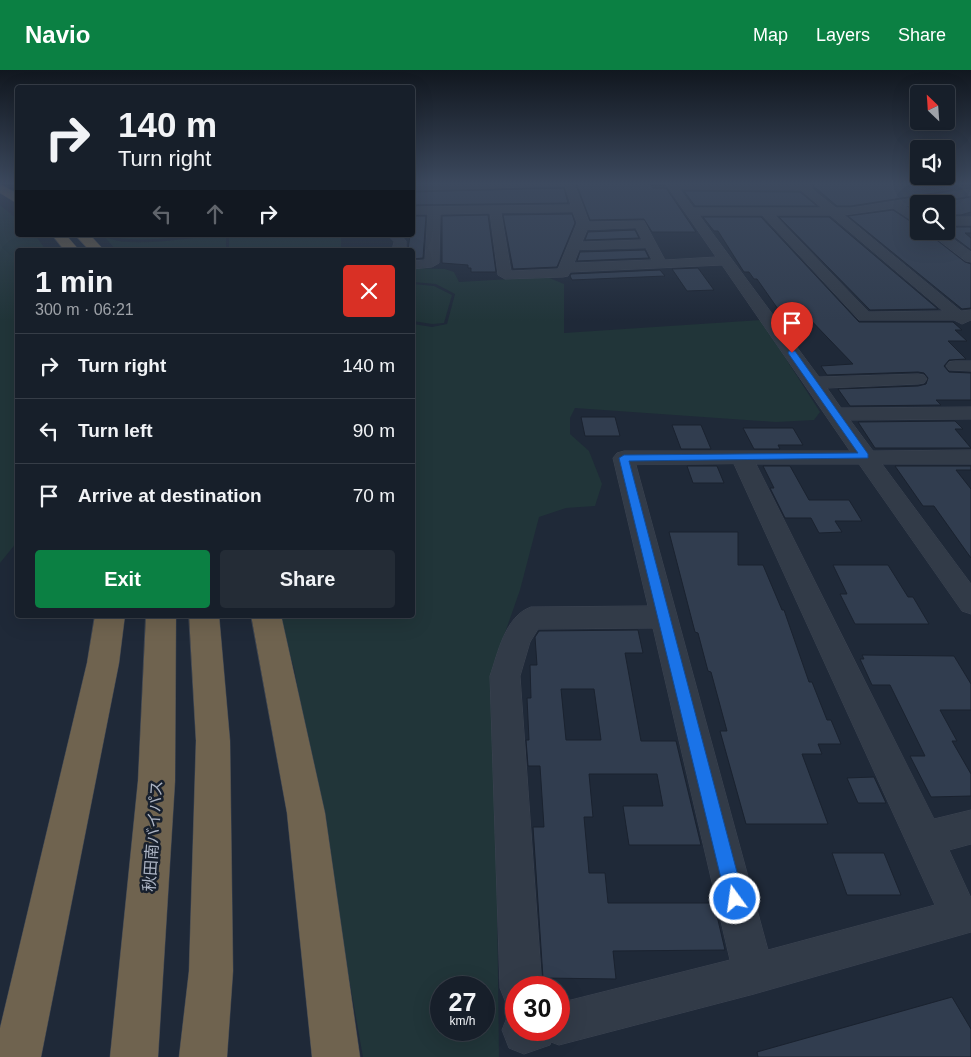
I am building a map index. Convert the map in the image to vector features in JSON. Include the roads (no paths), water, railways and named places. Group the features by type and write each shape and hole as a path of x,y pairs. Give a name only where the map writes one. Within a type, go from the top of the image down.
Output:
{"highway":[{"path":"61,237 70,248"},
{"path":"84,237 95,248"},
{"path":"17,1057 103,663 110,618"},
{"name":"秋田南バイパス","path":"134,1057 154,849 161,682 160,618"},
{"path":"203,1057 210,970 212,751 204,618"},
{"path":"267,618 306,813 336,1057"}],"street":[{"path":"415,265 432,263 433,229"},
{"path":"498,229 504,275 563,272 581,229"},
{"path":"641,229 661,264"},
{"path":"704,229 971,604"},
{"path":"783,229 865,317 964,315"},
{"path":"857,229 964,315 971,328"},
{"path":"396,237 400,241 400,248"},
{"path":"946,240 971,258"},
{"path":"574,246 650,244"},
{"path":"565,268 726,261"},
{"path":"814,383 918,379"},
{"path":"835,414 971,413"},
{"path":"754,974 624,458 971,457"},
{"path":"570,1021 754,974 960,917 742,458"},
{"path":"520,976 505,676 517,638 531,618 665,617"},
{"path":"924,839 971,827"}]}
